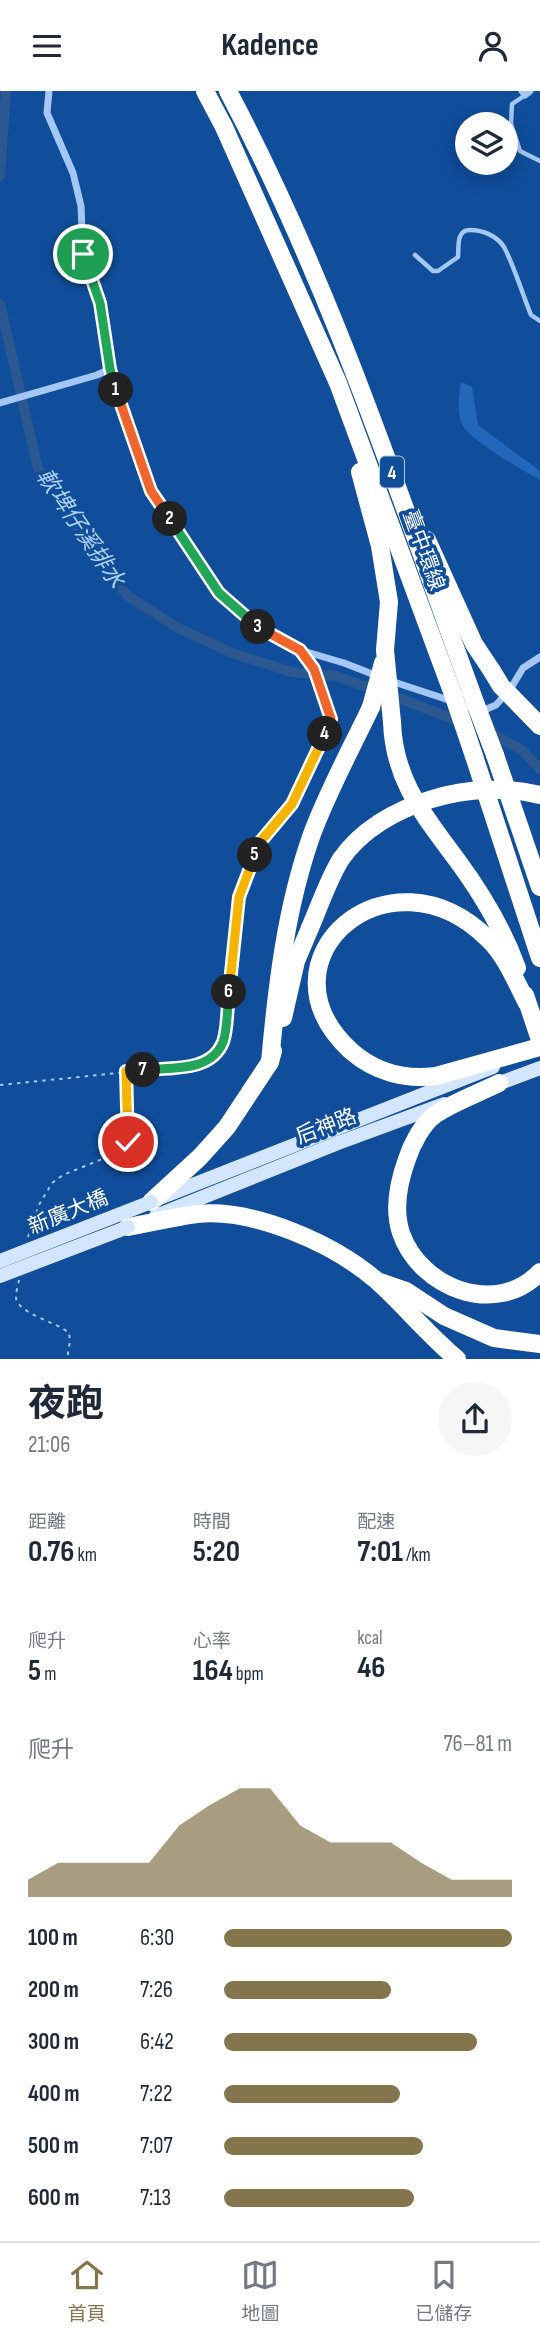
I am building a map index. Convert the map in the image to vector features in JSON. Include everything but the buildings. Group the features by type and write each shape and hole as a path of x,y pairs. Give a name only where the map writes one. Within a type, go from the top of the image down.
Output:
{"highway":[{"name":"臺中環線","path":"205,91 224,127 348,407 454,697 540,958"},
{"name":"臺中環線","path":"228,91 301,240 379,437 540,887"},
{"path":"270,1062 276,993 292,906 312,834 370,707 385,650 389,601 380,546 366,490 308,313"},
{"path":"379,437 474,644 501,686 540,726"},
{"path":"385,650 393,744 408,789 494,915 508,943 540,1040"},
{"path":"151,1202 200,1157 227,1127 270,1062 296,961 341,859 371,829 401,811 449,794 480,789 507,789 540,795"},
{"path":"527,1003 491,941 469,922 445,909 416,902 386,903 357,914 336,934 324,953 316,974 318,1001 325,1020 339,1040 375,1068 419,1078 436,1076 540,1048"},
{"path":"499,1083 435,1115 413,1143 402,1173 397,1205 401,1231 410,1251 423,1268 455,1289 477,1295 499,1294 515,1289 540,1272"},
{"path":"128,1227 199,1214 248,1217 296,1234 330,1250 376,1281 433,1339 457,1359"},
{"path":"376,1281 406,1291 444,1316 494,1338 540,1344"}],"street":[{"path":"49,91 47,113 73,173 81,206 83,254 100,303 110,369 126,423 151,491 219,593 265,633 300,650 482,711 496,705 523,668 540,657"},
{"path":"0,403 110,369"},
{"name":"后神路","path":"128,1227 540,1048"},
{"name":"后神路","path":"151,1202 335,1136 540,1068"},
{"name":"新廣大橋","path":"0,1261 151,1202"},
{"name":"新廣大橋","path":"0,1276 128,1227"}],"lane":[{"path":"526,92 512,104 511,124 520,151 540,161"},
{"path":"415,255 433,271 438,271 458,257 460,236 463,232 469,230 489,234 505,248 531,315 540,321"}],"path":[{"path":"0,1085 197,1065 212,1057 223,1043 239,897 261,841 292,804 323,743 331,719 314,669 300,650"},
{"path":"27,1245 39,1205 52,1183 63,1175 122,1151 128,1142 126,1071"},
{"path":"21,1271 16,1297 18,1305 23,1310 60,1325 69,1333 67,1359"}],"shaded area":[{"path":"461,382 472,387 478,425 540,471 540,480 487,447 463,426 459,410"}],"waterway":[{"name":"軟埤仔溪排水","path":"0,176 6,91"},
{"name":"軟埤仔溪排水","path":"0,304 38,469 102,566 128,596 178,628 232,653 292,672 336,676 494,735 522,750 540,769"}],"route":[{"path":"83,254 100,303 110,369 151,491 219,593 265,633 300,650 314,669 331,719 323,743 292,804 261,841 239,897 223,1043 212,1057 197,1065 126,1071 128,1142"}]}
